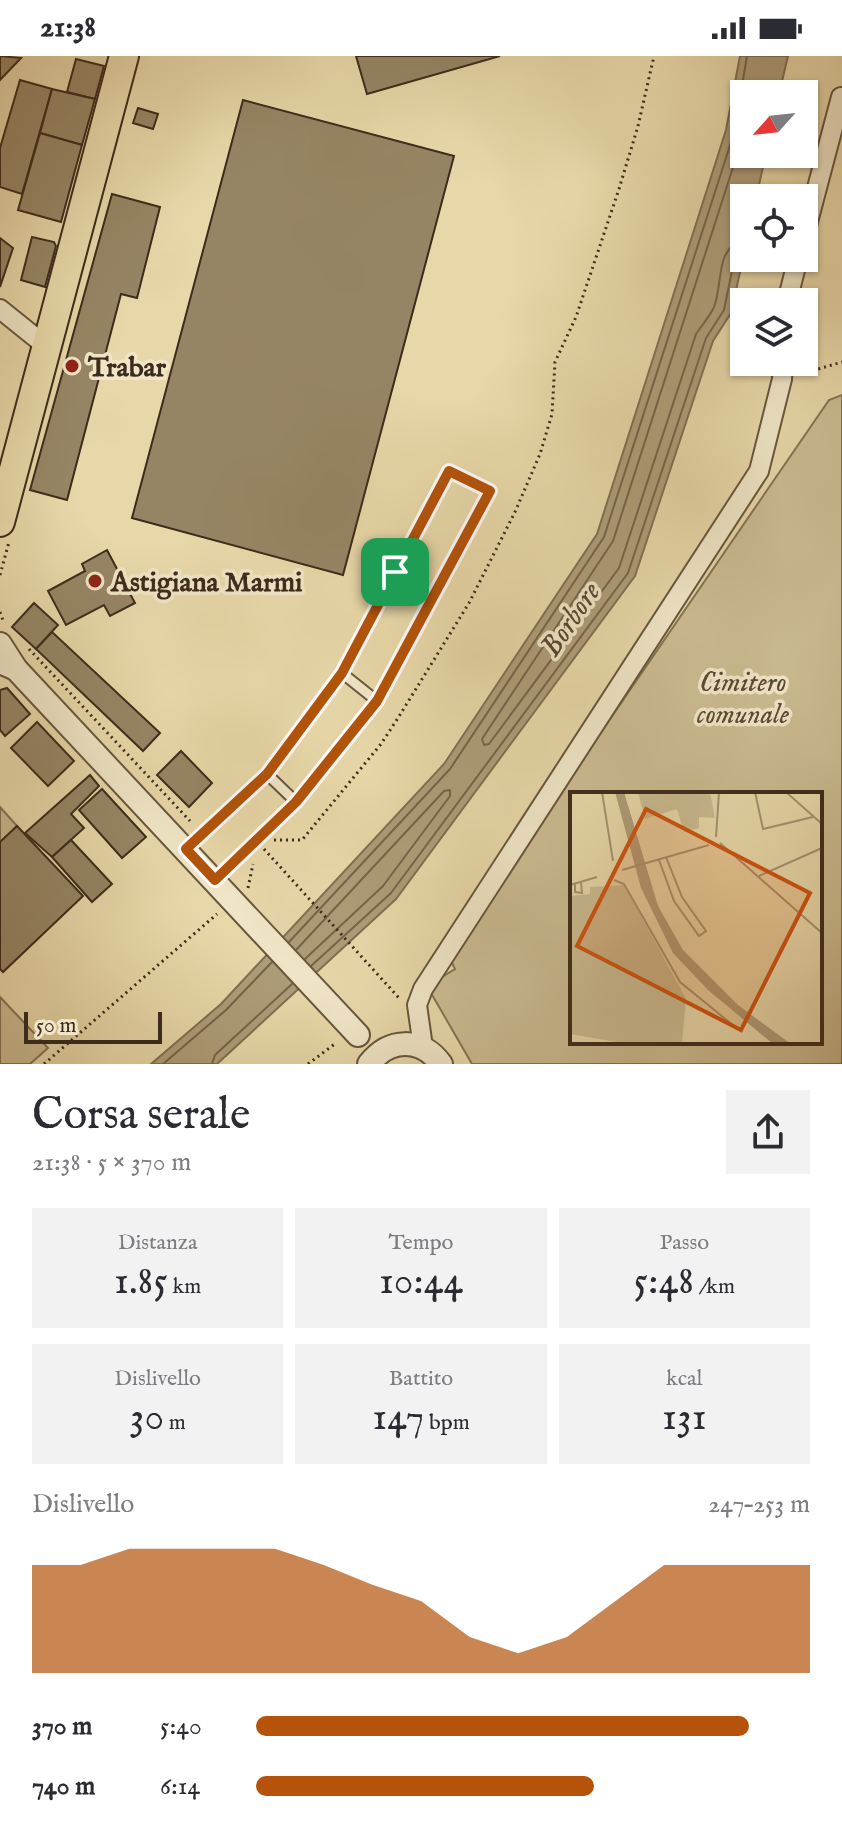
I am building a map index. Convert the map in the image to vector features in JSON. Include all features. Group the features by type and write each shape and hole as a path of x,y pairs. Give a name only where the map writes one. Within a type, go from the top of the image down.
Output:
{"main road":[{"path":"0,522 124,56"}],"street":[{"path":"818,184 841,97"},
{"path":"0,309 46,346"},
{"path":"423,1047 417,1005 423,989 759,471 781,376"},
{"path":"0,644 8,666 215,880 245,904 355,1033 369,1064 387,1047"},
{"path":"355,1033 387,1047 411,1043 423,1047 441,1064"}],"lane":[{"path":"186,849 267,774 342,673 449,471 490,491 377,701 260,844 215,880"},
{"path":"342,673 377,701"},
{"path":"267,774 296,802"}],"path":[{"path":"818,366 842,362"},
{"path":"35,656 190,821"},
{"path":"245,904 260,844 395,992"},
{"path":"245,878 249,883"},
{"path":"44,1064 221,911"},
{"path":"308,1064 355,1033"}],"green space":[{"name":"Cimitero comunale","path":"842,395 842,1064 472,1064 427,986 455,969 448,955 829,400"},
{"path":"0,807 17,826 0,842"},
{"path":"0,997 48,1048 30,1064 0,1064"}],"water":[{"path":"740,56 788,56 782,80 735,80"},
{"name":"Borbore","path":"730,109 730,168 763,168 759,184 730,184 730,272 740,272 737,288 730,288 730,315 713,341 635,576 396,899 217,1064 151,1064 221,1004 444,764 597,534 726,130"}],"building":[{"path":"0,56 21,58 0,80"},
{"path":"356,56 500,56 367,94"},
{"path":"76,59 104,66 95,99 67,92"},
{"path":"20,80 52,89 22,194 0,187 0,148"},
{"path":"52,89 95,99 82,145 40,133"},
{"path":"243,100 454,156 343,575 132,518"},
{"path":"138,108 158,114 153,129 133,123"},
{"path":"40,133 82,145 61,222 18,210"},
{"path":"112,194 160,207 137,298 121,294 67,500 30,490"},
{"path":"32,237 54,242 56,246 45,287 21,280"},
{"path":"0,238 13,248 0,287"},
{"name":"Astigiana Marmi","path":"107,550 135,603 110,616 104,605 66,625 48,591 85,571 82,564"},
{"path":"34,603 58,625 36,649 12,627"},
{"path":"52,632 160,733 143,751 36,649"},
{"path":"7,688 30,714 5,736 0,730 0,690"},
{"path":"37,722 74,761 48,786 11,748"},
{"path":"181,751 212,783 189,807 157,775"},
{"path":"90,775 99,786 71,814 84,828 52,857 25,833"},
{"path":"102,789 146,837 122,858 79,810"},
{"path":"17,826 83,896 3,972 0,969 0,842"},
{"path":"71,840 112,884 92,902 52,857"}],"place":[{"name":"Trabar","path":"72,366"},
{"name":"Astigiana Marmi","path":"95,581"}],"route":[{"path":"449,471 490,491 377,701 296,802 215,880 186,849 267,774 342,673 395,572 449,471"}]}
